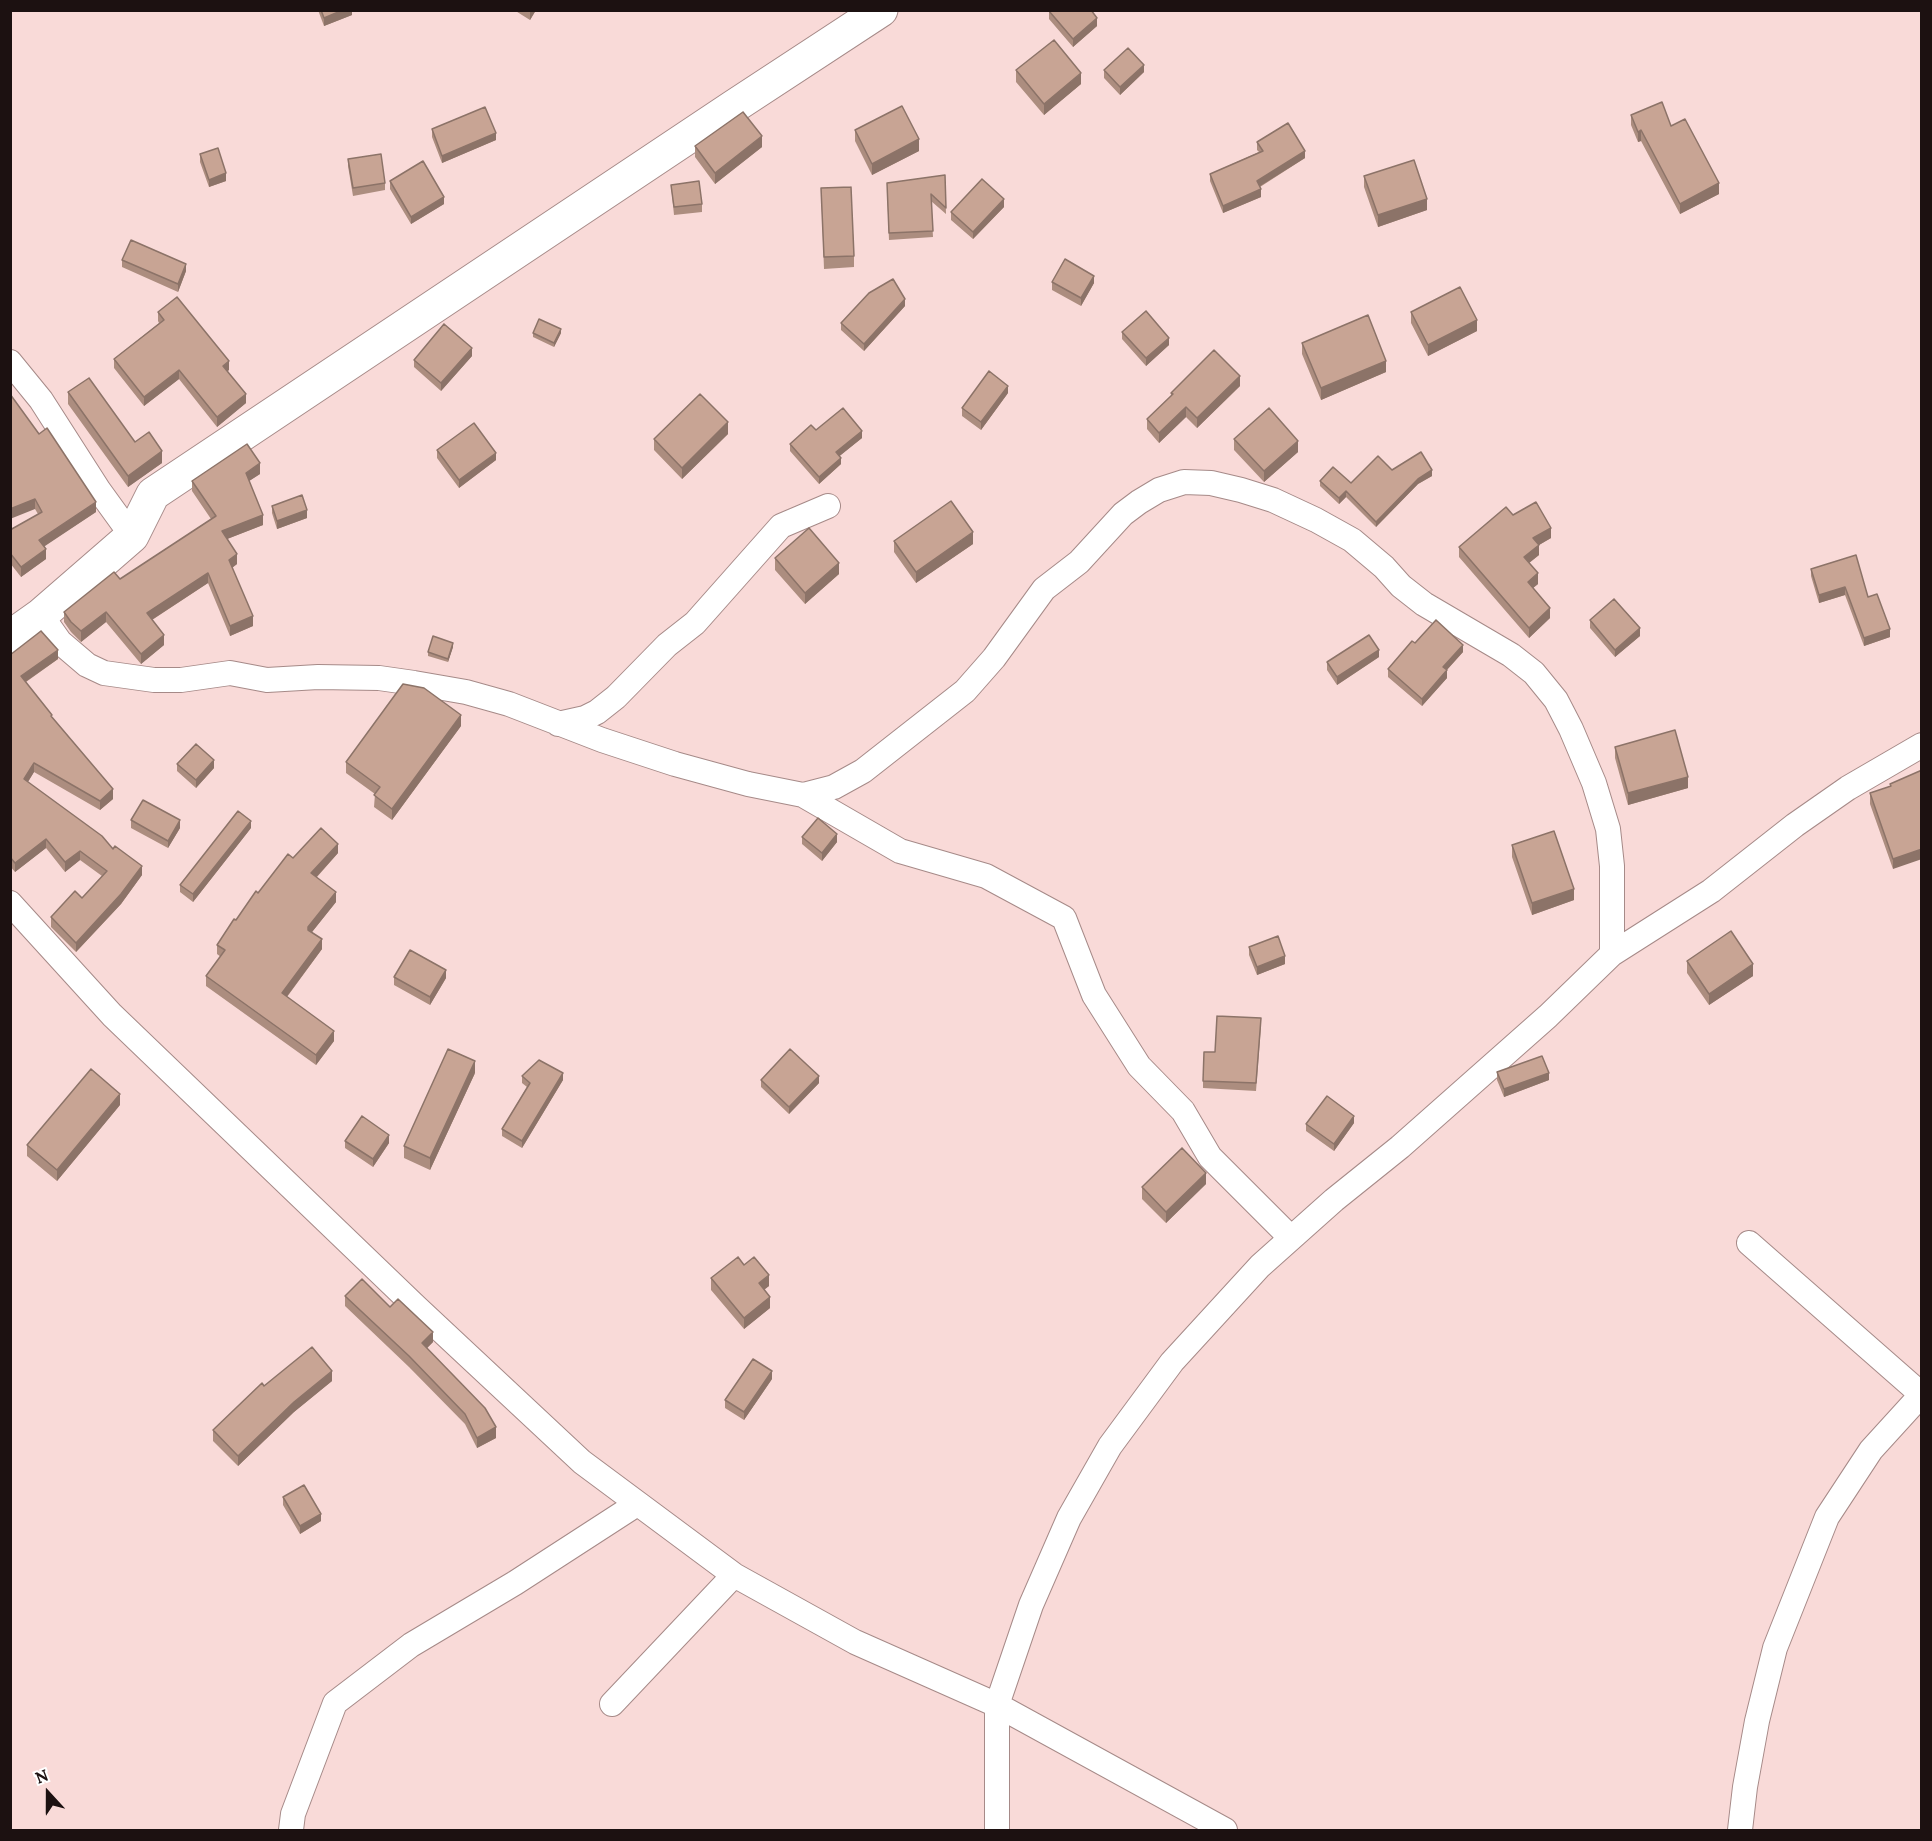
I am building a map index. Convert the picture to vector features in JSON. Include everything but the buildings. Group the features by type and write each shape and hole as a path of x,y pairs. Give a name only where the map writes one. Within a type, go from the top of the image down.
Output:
{"street":[{"path":"10,637 41,615 132,536 153,494 880,10"},
{"path":"10,362 41,400 98,489 132,536"},
{"path":"803,795 834,787 863,771 965,691 994,658 1044,589 1079,562 1139,501 1159,490 1184,482 1211,483 1273,500 1352,540 1401,586 1424,604 1512,655 1534,673 1556,700 1571,729 1593,783 1608,829 1612,866 1612,954"},
{"path":"558,724 585,718 616,697 668,645 695,623 781,525 828,506"},
{"path":"41,615 60,642 87,664 104,673 154,681 181,680 230,673 267,680 318,677 379,678 466,692 509,704 558,724 675,764 748,784 803,795 900,852 986,876 1064,918 1094,995 1139,1066 1183,1111 1210,1156 1291,1238"},
{"path":"997,1830 997,1705 1031,1605 1069,1518 1110,1446 1173,1362 1260,1266 1400,1147 1539,1023 1612,954 1711,891 1795,825 1848,789 1922,745"},
{"path":"10,903 112,1014 415,1306 582,1462 637,1504 734,1575 855,1642 997,1705 1225,1830"},
{"path":"1740,1830 1757,1721 1775,1648 1827,1517 1871,1450 1921,1394 1749,1243"},
{"path":"291,1830 293,1814 334,1702 411,1645 515,1583 637,1504"},
{"path":"612,1704 734,1575"}]}
